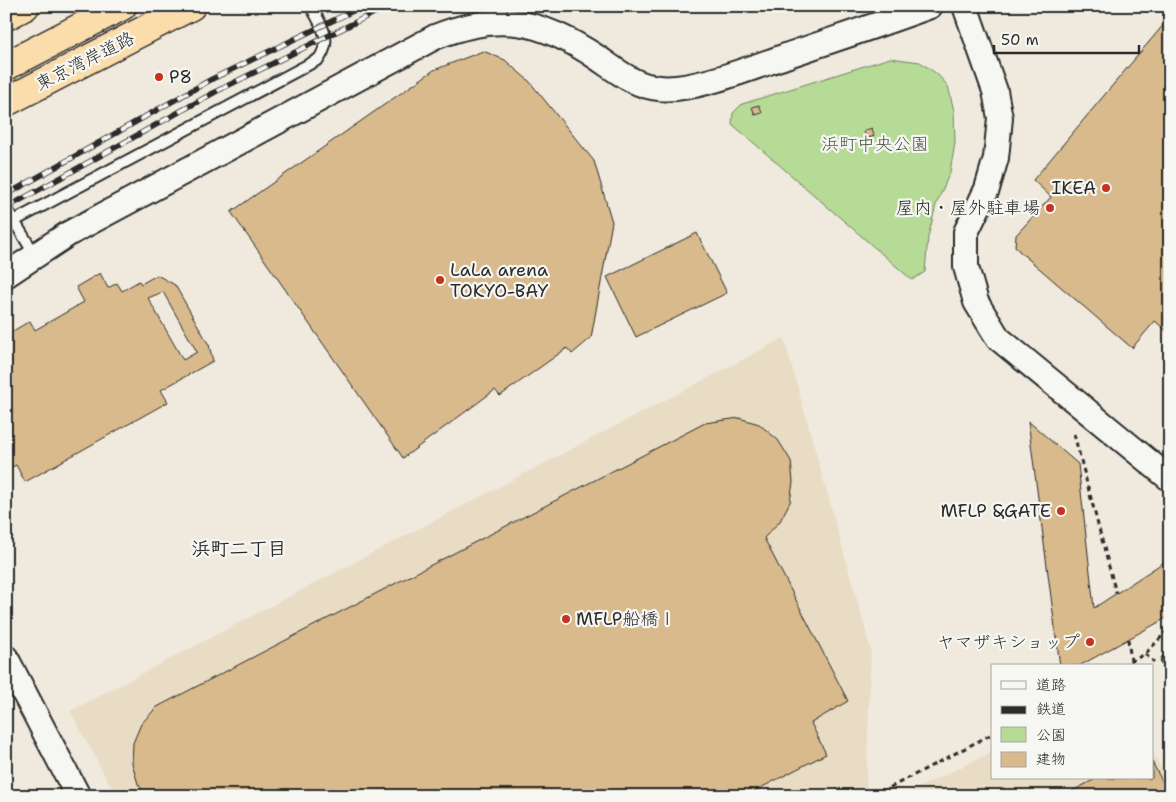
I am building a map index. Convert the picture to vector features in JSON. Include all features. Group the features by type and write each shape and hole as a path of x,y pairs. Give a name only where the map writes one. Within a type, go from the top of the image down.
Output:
{"highway":[{"path":"6,16 25,6"},
{"path":"6,66 122,6"},
{"name":"東京湾岸道路","path":"6,102 191,6"}],"street":[{"path":"6,275 68,234 435,37 463,26 505,23 548,29 566,37 623,75 644,86 673,88 725,77 930,6"},
{"path":"965,6 995,91 1000,118 996,158 987,189 966,232 966,267 976,302 998,338 1170,479"},
{"path":"6,658 78,796"}],"lane":[{"path":"14,221 319,58 326,48 326,36 312,6"},
{"path":"6,208 35,255"}],"path":[{"path":"1074,434 1116,593"},
{"path":"1126,664 1145,654 1170,628"},
{"path":"1128,639 1131,661"},
{"path":"874,796 991,735"}],"shaded area":[{"name":"MFLP船橋Ⅰ","path":"784,338 871,650 866,796 116,796 70,711"},
{"path":"991,752 991,780 1154,780 1154,755 1170,784 1170,796 901,796"}],"green space":[{"name":"浜町中央公園","path":"890,58 920,62 937,74 948,86 954,111 955,143 950,172 936,205 928,237 925,272 912,280 732,124 733,113 742,104"}],"building":[{"name":"IKEA","path":"1170,17 1170,334 1155,321 1132,348 1019,251 1015,246 1016,235 1051,197 1033,180"},
{"name":"LaLa arena TOKYO-BAY","path":"483,51 505,60 529,81 594,161 612,222 591,338 572,354 567,348 500,396 495,390 403,458 231,212 434,70"},
{"path":"759,105 762,113 755,115 752,107"},
{"path":"872,128 874,136 866,139 864,131"},
{"path":"697,233 727,293 636,337 607,277"},
{"path":"100,273 108,288 117,283 122,291 139,281 141,284 157,275 175,285 209,345 213,361 161,390 168,402 25,482 16,465 6,470 6,335 30,321 35,330 84,302 76,287","holes":["163,292 197,352 183,360 148,298"]},
{"name":"MFLP船橋Ⅰ","path":"739,418 759,424 778,440 791,461 793,482 790,502 780,521 764,538 848,701 811,723 826,754 745,796 147,796 138,784 132,763 133,743 141,724 157,707 705,423"},
{"name":"MFLP &GATE","path":"1028,421 1078,464 1094,608 1170,558 1170,616 1083,664 1060,664"},
{"path":"1154,766 1170,796 1063,796 1093,780 1154,780"}],"railway":[{"path":"6,195 212,79 363,6"},
{"path":"6,208 217,91 388,6"}],"place":[{"name":"P8","path":"159,77"},
{"name":"IKEA","path":"1106,188"},
{"name":"屋内・屋外駐車場","path":"1050,208"},
{"name":"LaLa arena TOKYO-BAY","path":"440,280"},
{"name":"MFLP &GATE","path":"1061,511"},
{"name":"MFLP船橋Ⅰ","path":"566,619"},
{"name":"ヤマザキショップ","path":"1090,642"}],"district":[{"name":"浜町二丁目","path":"239,548"}]}
